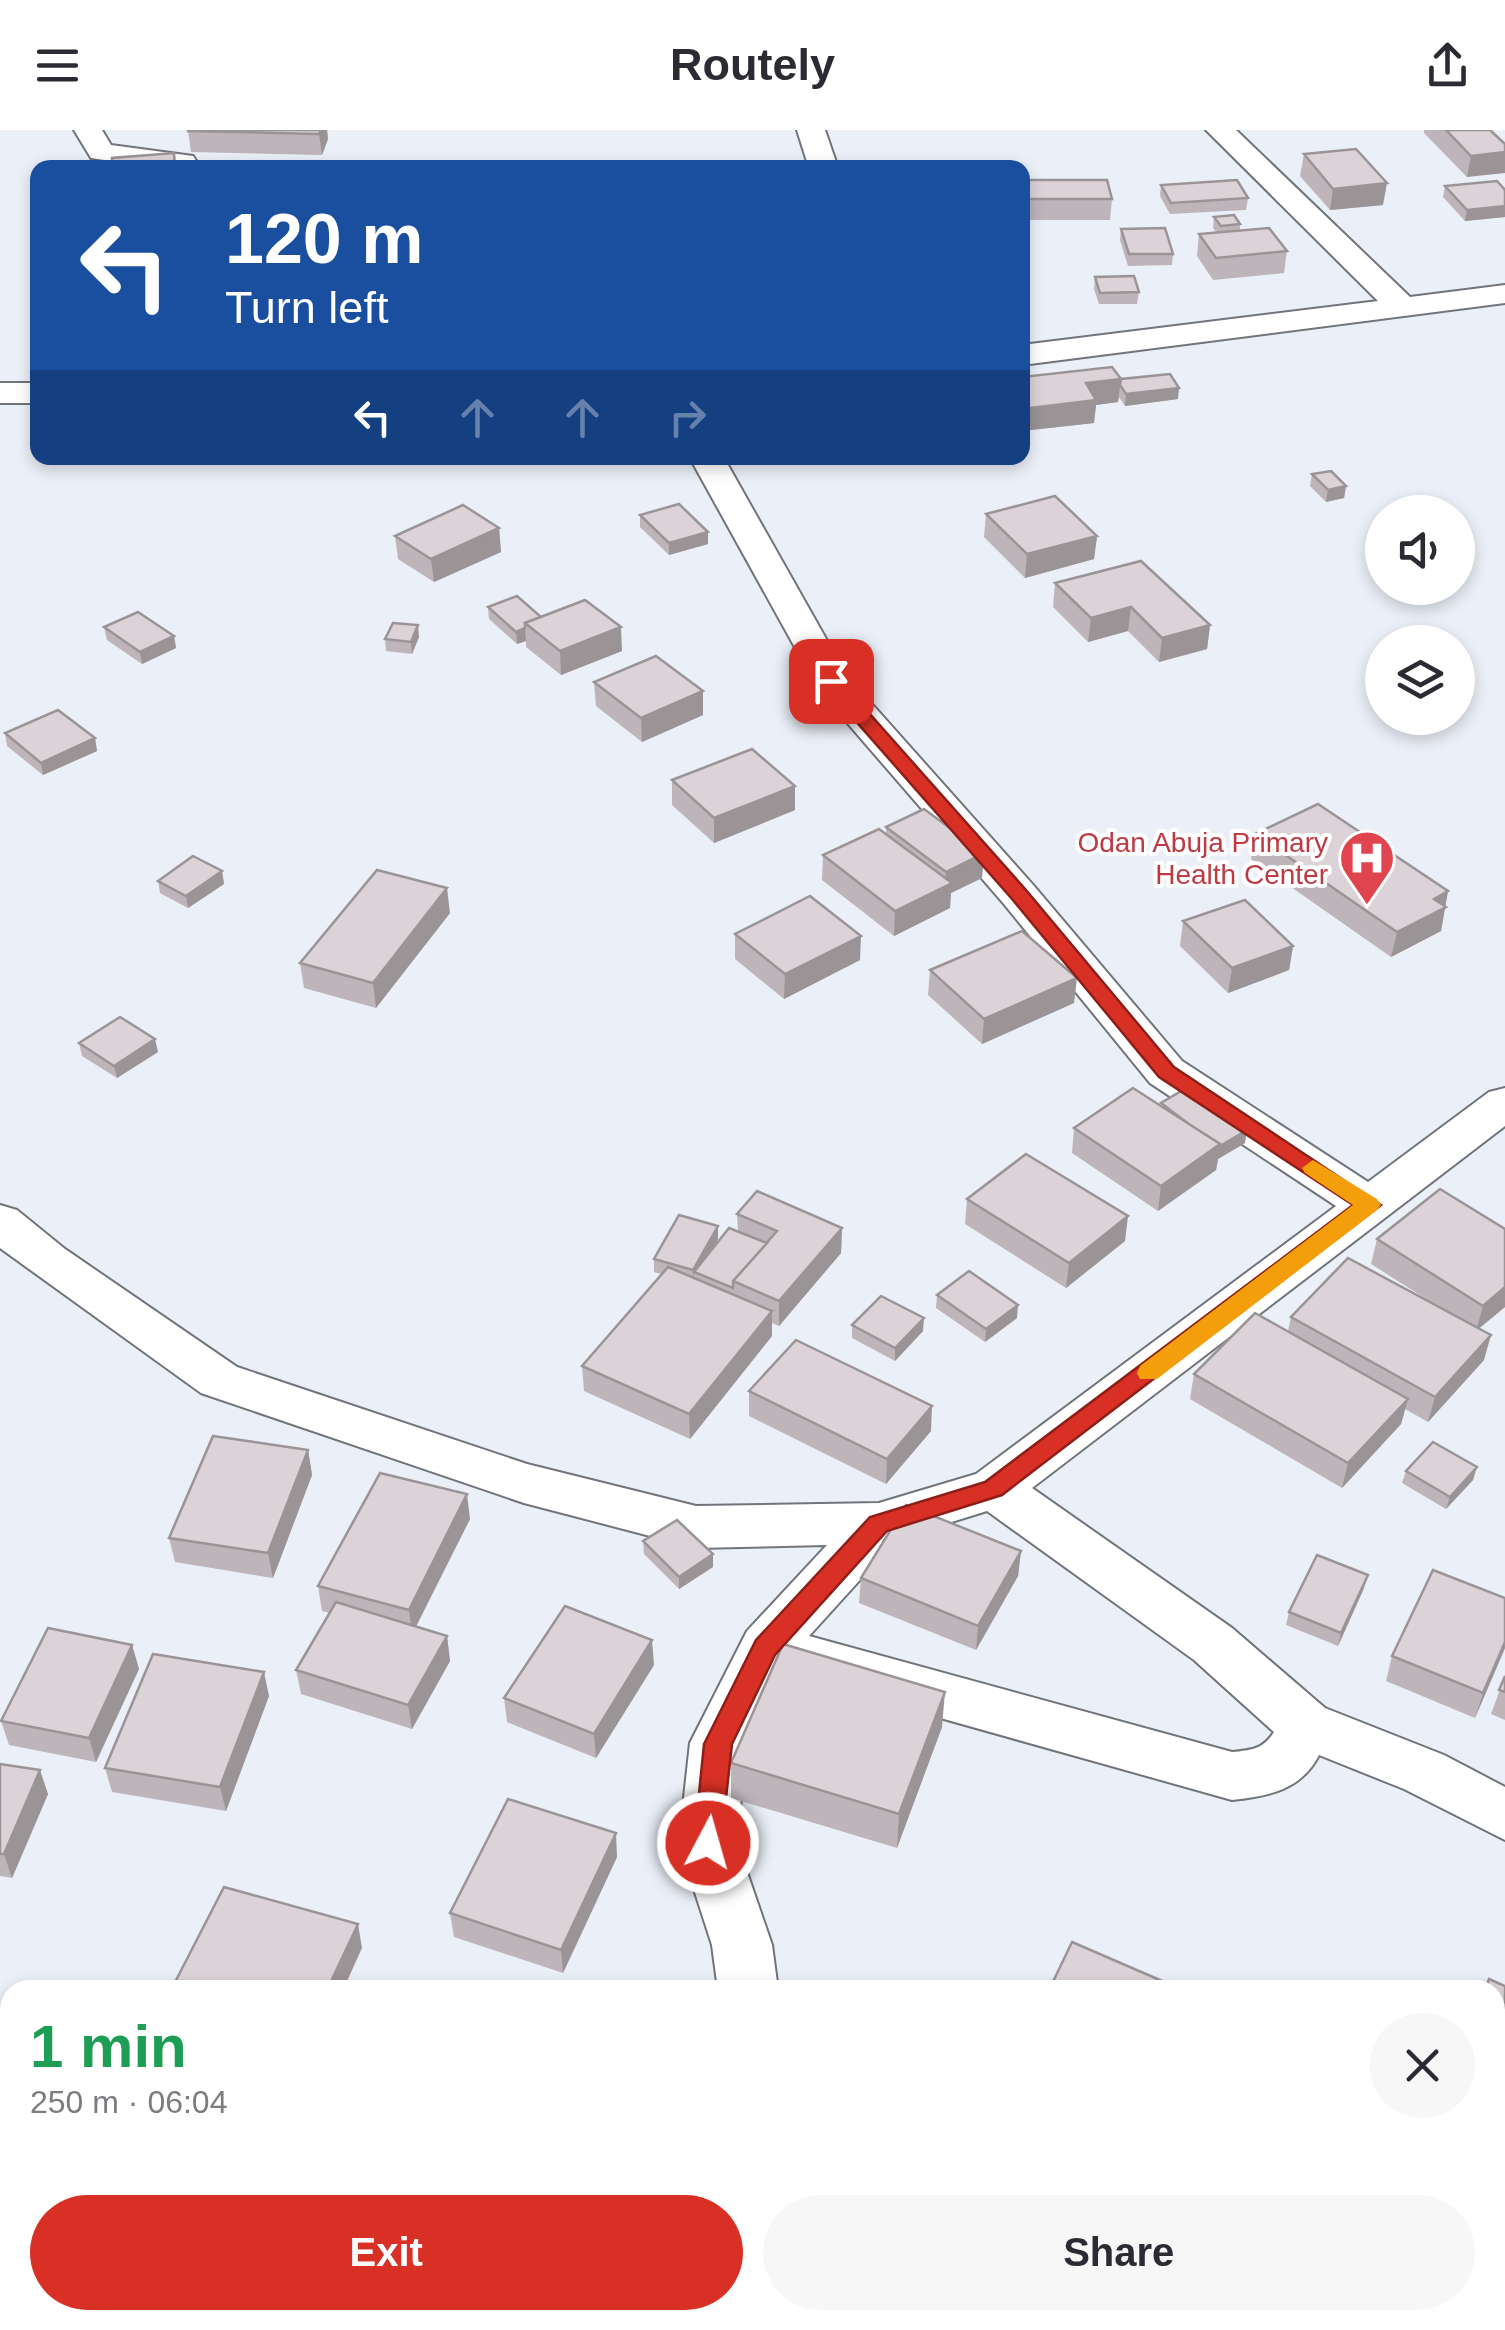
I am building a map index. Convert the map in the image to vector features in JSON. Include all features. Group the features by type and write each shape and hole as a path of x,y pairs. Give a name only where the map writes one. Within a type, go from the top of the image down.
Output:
{"street":[{"path":"88,130 101,152 167,160"},
{"path":"810,130 821,160"},
{"path":"1220,130 1402,306"},
{"path":"1030,354 1505,294"},
{"path":"1465,298 1505,318"},
{"path":"0,393 30,392"},
{"path":"711,465 831,681 1019,895 1166,1072 1380,1197 1439,1208"},
{"path":"0,1222 48,1261 219,1380 524,1483 696,1528 878,1524 994,1488 1505,1103"},
{"path":"994,1488 1213,1644 1306,1725 1424,1772 1505,1815"},
{"path":"747,1980 742,1945 708,1843 718,1744 766,1648 878,1524"},
{"path":"766,1648 1232,1776 1269,1772 1291,1760 1306,1725"}],"building":[{"path":"188,130 321,130 319,134"},
{"path":"1446,130 1490,130 1505,144 1505,152 1471,156"},
{"path":"1356,149 1387,183 1333,189 1304,154"},
{"path":"174,153 174,160 112,160"},
{"path":"1030,180 1107,180 1112,199 1030,199"},
{"path":"1237,180 1248,198 1171,203 1161,185"},
{"path":"1497,181 1505,190 1505,206 1467,210 1445,186"},
{"path":"1234,215 1240,224 1221,226 1214,217"},
{"path":"1165,228 1173,254 1129,254 1121,229"},
{"path":"1269,228 1287,251 1216,258 1199,234"},
{"path":"1134,276 1139,292 1100,293 1095,277"},
{"path":"1112,367 1121,379 1086,383 1096,400 1030,408 1030,376"},
{"path":"1170,374 1179,388 1126,394 1120,385 1121,379"},
{"path":"1331,471 1346,486 1328,490 1312,474"},
{"path":"1055,496 1097,536 1027,554 986,514"},
{"path":"679,504 708,532 669,543 640,515"},
{"path":"463,505 499,528 431,559 395,536"},
{"path":"1141,561 1210,625 1162,638 1131,607 1091,618 1055,583"},
{"path":"517,596 541,617 525,623 525,628 516,632 488,607"},
{"path":"585,600 621,627 560,651 525,623"},
{"path":"138,612 174,636 140,652 104,627"},
{"path":"393,623 418,625 411,642 385,639"},
{"path":"656,656 703,691 641,718 594,682"},
{"path":"58,710 95,738 41,763 5,733"},
{"path":"752,749 795,786 714,818 672,780"},
{"path":"1318,804 1448,891 1434,899 1446,907 1397,932 1255,834"},
{"path":"924,809 984,853 946,872 886,827"},
{"path":"879,829 952,883 895,911 823,855"},
{"path":"193,856 222,871 186,896 158,881"},
{"path":"377,870 447,888 373,983 300,963"},
{"path":"810,896 861,936 785,974 735,934"},
{"path":"1245,900 1293,946 1232,968 1183,921"},
{"path":"1022,931 1077,978 984,1019 930,970"},
{"path":"120,1017 155,1039 114,1066 79,1043"},
{"path":"1188,1087 1247,1130 1220,1146 1161,1103"},
{"path":"1133,1088 1220,1144 1161,1186 1074,1128"},
{"path":"1026,1154 1128,1216 1069,1263 967,1199"},
{"path":"1440,1189 1505,1229 1505,1287 1483,1306 1377,1239"},
{"path":"757,1191 842,1228 779,1301 733,1281 777,1231 737,1214"},
{"path":"679,1215 718,1226 693,1270 654,1259"},
{"path":"729,1228 767,1243 733,1281 733,1288 694,1272"},
{"path":"1348,1258 1491,1335 1435,1397 1291,1317"},
{"path":"668,1267 772,1311 689,1414 582,1366"},
{"path":"969,1271 1018,1305 986,1329 937,1295"},
{"path":"881,1296 924,1318 895,1348 852,1325"},
{"path":"1255,1313 1408,1399 1348,1463 1194,1374"},
{"path":"796,1340 932,1406 887,1459 749,1391"},
{"path":"213,1436 308,1450 268,1553 169,1538"},
{"path":"1433,1442 1477,1467 1450,1497 1406,1471"},
{"path":"380,1473 467,1494 409,1610 318,1586"},
{"path":"906,1505 1021,1551 978,1626 861,1578"},
{"path":"677,1520 713,1554 679,1577 643,1541"},
{"path":"1317,1555 1368,1575 1341,1633 1289,1612"},
{"path":"1433,1570 1505,1598 1505,1642 1483,1693 1392,1656"},
{"path":"336,1602 447,1636 408,1705 296,1670"},
{"path":"565,1606 652,1640 594,1734 504,1698"},
{"path":"48,1628 132,1645 89,1738 1,1721"},
{"path":"783,1644 945,1692 899,1814 731,1763"},
{"path":"153,1654 264,1672 220,1787 105,1768"},
{"path":"0,1764 40,1770 4,1854 0,1854"},
{"path":"508,1799 616,1833 561,1950 450,1913"},
{"path":"224,1887 358,1924 332,1980 176,1980"},
{"path":"1072,1942 1160,1980 1054,1980"}],"slow traffic":[{"path":"1149,1373 1369,1205 1313,1168"}],"place":[{"name":"Odan Abuja Primary Health Center","path":"1367,907"}],"route":[{"path":"708,1843 718,1744 766,1648 878,1524 994,1488 1369,1205 1166,1072 1019,895 831,681"}]}
